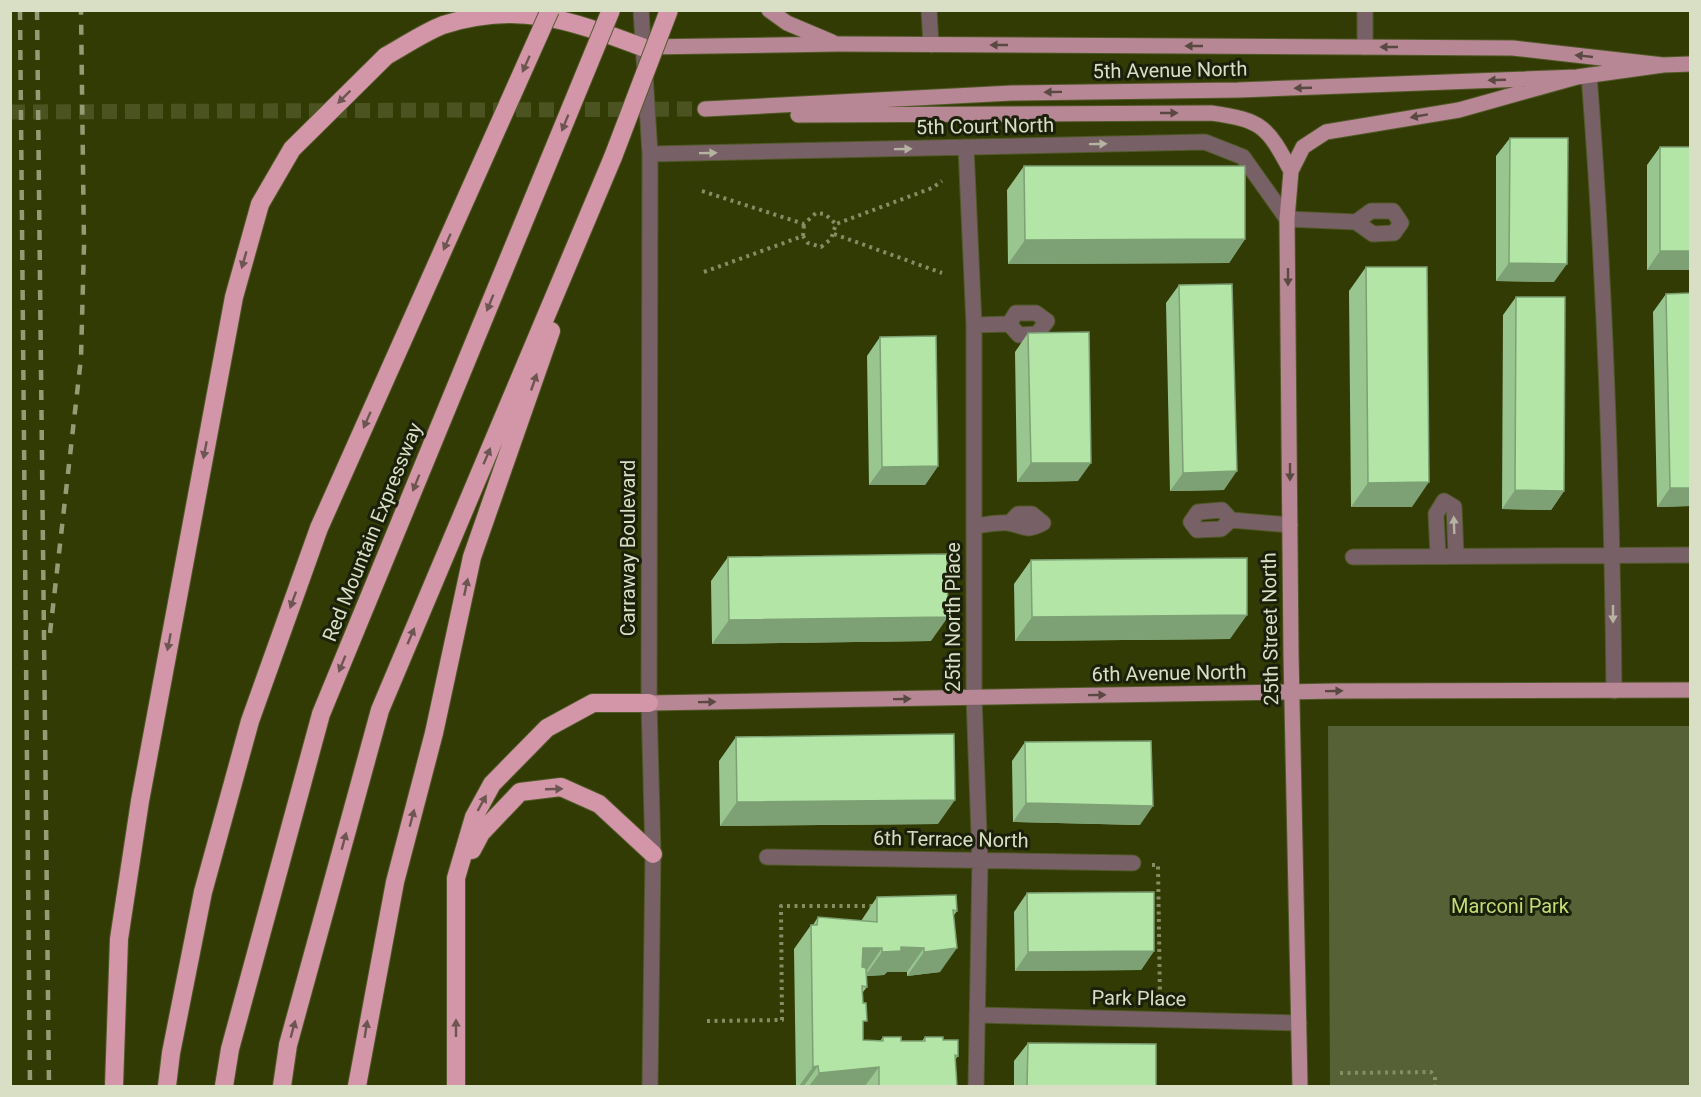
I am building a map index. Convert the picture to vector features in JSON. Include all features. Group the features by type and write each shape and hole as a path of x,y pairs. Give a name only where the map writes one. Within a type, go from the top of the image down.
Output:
{"highway":[{"path":"114,1086 119,939 138,812 234,297 260,204 292,149 386,56 443,25 460,10"},
{"path":"167,1086 171,1053 203,892 250,721 292,603 319,528 550,10"},
{"name":"Red Mountain Expressway","path":"224,1086 230,1049 321,714 611,10"},
{"path":"357,1086 395,882 434,733 472,558 613,157 669,10"},
{"path":"443,25 506,11 516,12 566,18 642,47"},
{"path":"282,1086 288,1045 380,710 613,157"},
{"path":"456,1086 456,878 474,817 492,784 547,728 593,703 649,703"},
{"path":"456,878 481,833 520,792 561,787 599,804 653,854"}],"main road":[{"path":"769,10 787,23 838,44"},
{"name":"5th Avenue North","path":"642,47 838,44 1513,48 1663,65"},
{"name":"5th Avenue North","path":"1291,171 1271,135 1244,118 1211,113 732,115 705,109 1012,93 1238,90 1583,76 1663,65 1690,64"},
{"path":"1291,171 1303,147 1326,132 1459,110 1583,76"},
{"name":"25th Street North","path":"1291,171 1287,219 1291,692 1300,1086"},
{"name":"6th Avenue North","path":"649,703 1291,692 1690,690"}],"street":[{"name":"Carraway Boulevard","path":"641,10 650,154 649,703 653,854 650,1086"},
{"path":"929,10 931,45"},
{"path":"1365,10 1365,47"},
{"path":"1583,76 1600,218 1613,556 1614,691"},
{"name":"5th Court North","path":"650,154 1205,142 1243,158 1287,219"},
{"name":"25th North Place","path":"966,147 974,325 974,698 980,861 976,1086"},
{"path":"1287,219 1356,222"},
{"path":"974,325 1009,324"},
{"path":"1438,555 1436,514 1444,501 1454,507 1456,555"},
{"path":"1231,520 1290,525"},
{"path":"974,526 1010,523"},
{"path":"1353,557 1690,555"},
{"name":"6th Terrace North","path":"767,857 1133,863"},
{"name":"Park Place","path":"977,1016 1299,1023"}],"path":[{"path":"836,224 932,188 942,181"},
{"path":"702,191 804,224"},
{"path":"802,236 804,224 816,213 825,214 836,224"},
{"path":"802,236 808,243 821,247 827,244 834,234 836,224"},
{"path":"834,234 942,273"},
{"path":"704,272 802,236"},
{"path":"1133,863 1158,865 1161,1020"},
{"path":"707,1021 782,1020 781,906 877,906"},
{"path":"1340,1073 1431,1072 1435,1077 1435,1086"}],"green space":[{"name":"Marconi Park","path":"1328,726 1690,726 1690,1086 1330,1086"}],"building":[{"path":"1510,138 1568,138 1567,264 1509,263"},
{"path":"1660,147 1690,147 1690,251 1660,251"},
{"path":"1024,166 1245,166 1245,239 1025,240"},
{"path":"1366,267 1427,267 1429,482 1368,483"},
{"path":"1232,284 1237,471 1183,473 1179,285"},
{"path":"1690,293 1690,488 1670,488 1666,294"},
{"path":"1516,297 1565,297 1564,491 1515,490"},
{"path":"1089,332 1091,463 1031,463 1028,333"},
{"path":"936,336 938,466 882,467 880,337"},
{"path":"947,554 948,617 729,620 728,557"},
{"path":"1247,558 1247,615 1032,617 1031,560"},
{"path":"954,734 955,800 737,802 736,737"},
{"path":"1151,741 1153,806 1026,803 1025,742"},
{"path":"1154,892 1154,951 1028,952 1027,893"},
{"path":"956,895 957,911 953,910 957,948 924,952 924,948 901,947 901,951 882,952 882,948 863,948 862,967 866,968 867,987 862,986 867,1021 863,1021 863,1040 883,1041 883,1037 901,1037 901,1041 925,1041 925,1037 943,1037 943,1040 958,1040 958,1056 955,1055 957,1086 879,1086 879,1067 819,1073 818,1066 813,1067 811,925 817,925 818,917 877,922 877,897"},
{"path":"1028,1043 1156,1044 1156,1086 1027,1086"}],"tunnel":[{"path":"10,112 705,109"}],"railway":[{"path":"20,10 30,1086"},
{"path":"37,10 49,1086"},
{"path":"50,633 81,358 84,246 81,10"}]}
